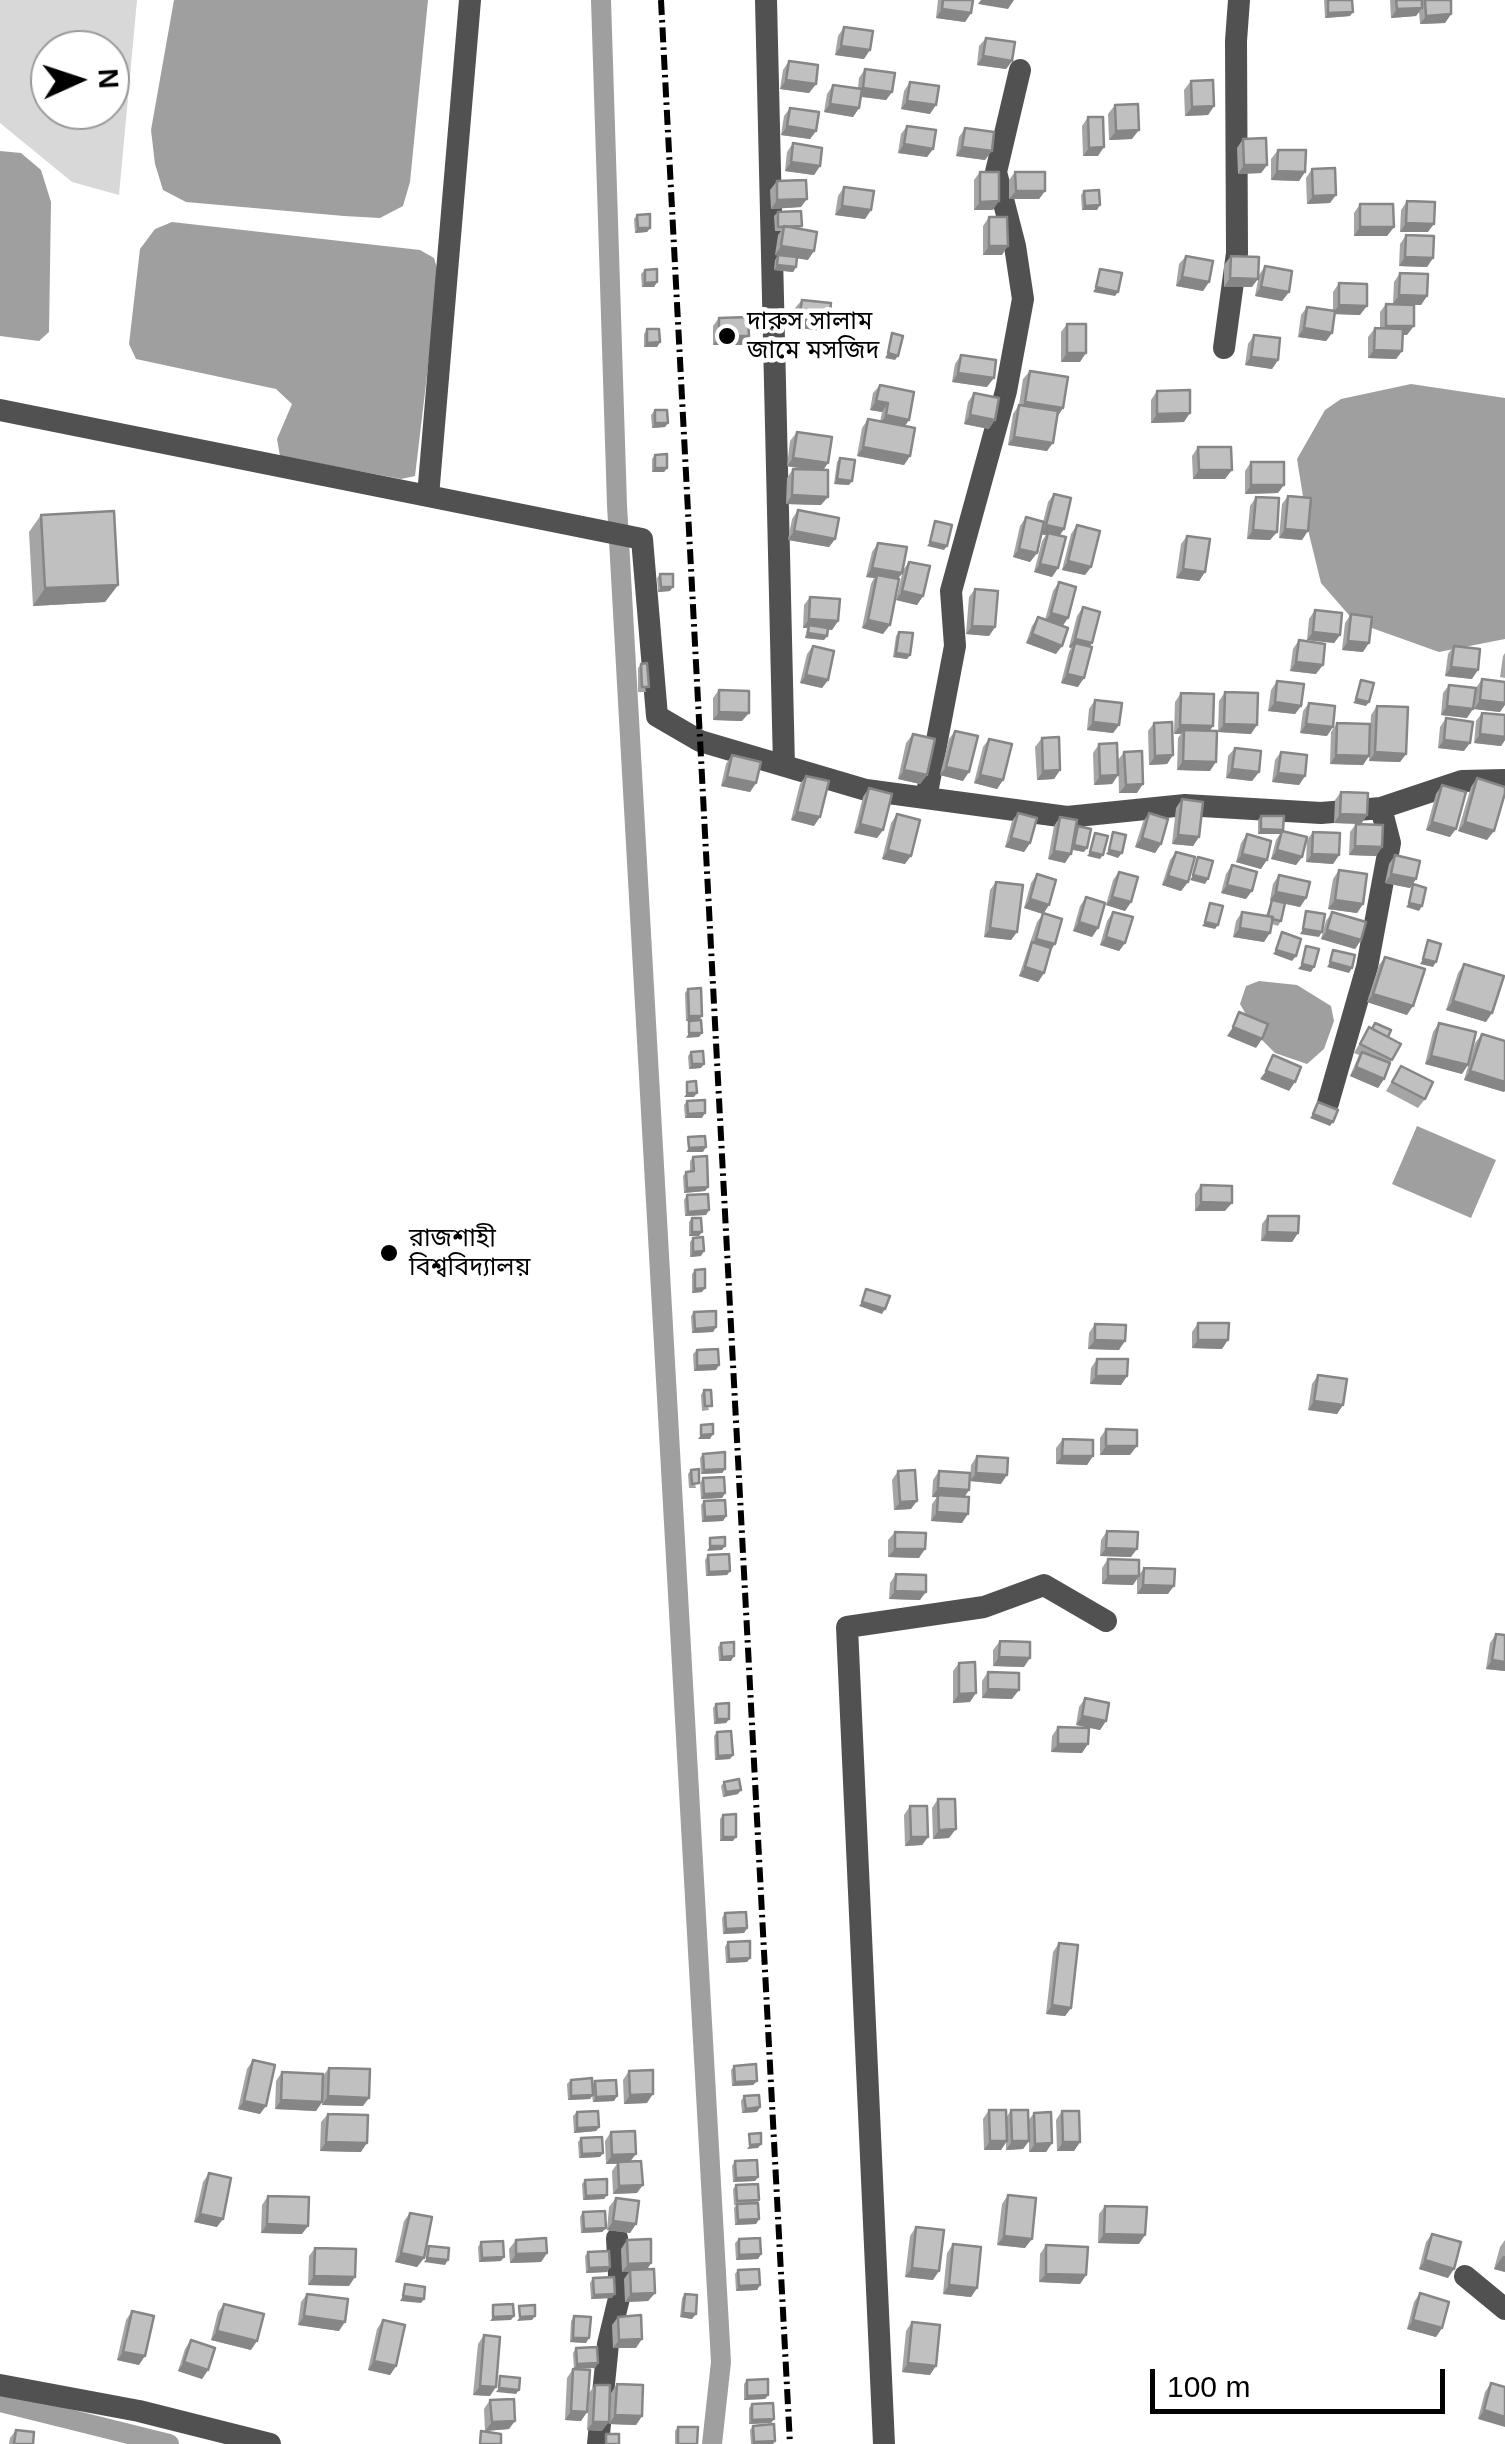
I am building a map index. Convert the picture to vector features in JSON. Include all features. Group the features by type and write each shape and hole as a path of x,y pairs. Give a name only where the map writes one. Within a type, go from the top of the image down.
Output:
{"street":[{"path":"428,496 470,0"},
{"path":"766,0 784,766"},
{"path":"1224,348 1237,253 1236,41 1240,0"},
{"path":"926,798 955,646 952,591 1006,391 1022,300 1015,246 996,172 1020,70"},
{"path":"0,410 642,539 657,716 700,740 866,790 1067,817 1186,806 1321,813 1381,808 1462,781 1505,780"},
{"path":"1328,1104 1367,967 1390,842 1381,808"},
{"path":"884,2444 847,1627 984,1607 1044,1585 1106,1621"},
{"path":"598,2444 608,2344 620,2294 617,2238"},
{"path":"1465,2276 1505,2310"},
{"path":"0,2384 139,2411 270,2444"}],"shaded area":[{"path":"0,0 137,0 130,76 130,30 30,30 30,130 125,130 119,195 72,182 0,123"},
{"path":"174,0 428,0 410,182 403,206 380,218 344,216 186,202 163,190 151,130"},
{"path":"0,151 21,153 41,170 51,202 49,332 39,341 0,336"},
{"path":"172,222 420,250 434,258 439,275 415,476 401,479 280,456 277,439 292,404 276,389 136,359 129,344 140,249 155,229"},
{"path":"1411,384 1505,398 1505,639 1439,652 1355,622 1321,583 1297,459 1325,410 1341,399"},
{"path":"1259,981 1297,985 1331,1006 1334,1021 1324,1049 1307,1064 1275,1053 1259,1037 1240,1004 1246,986"},
{"path":"1417,1126 1496,1160 1471,1218 1392,1184"}],"building":[{"path":"943,0 973,0 971,13 942,9"},
{"path":"1328,0 1352,0 1353,12 1328,13"},
{"path":"1396,0 1422,0 1422,8 1397,9"},
{"path":"1425,0 1451,0 1451,14 1426,16"},
{"path":"844,27 873,31 870,50 841,46"},
{"path":"986,38 1015,42 1012,61 983,56"},
{"path":"789,61 818,65 816,84 786,80"},
{"path":"865,69 895,73 892,92 863,88"},
{"path":"1213,80 1214,106 1192,107 1191,81"},
{"path":"910,82 939,86 936,105 907,101"},
{"path":"833,85 862,89 859,108 830,104"},
{"path":"1138,104 1139,130 1116,131 1115,105"},
{"path":"790,108 819,112 816,131 787,126"},
{"path":"1088,117 1103,117 1104,147 1089,148"},
{"path":"907,126 936,130 933,149 904,144"},
{"path":"965,128 994,132 992,151 962,147"},
{"path":"1266,138 1267,165 1244,165 1243,139"},
{"path":"793,143 822,148 820,166 791,162"},
{"path":"1278,150 1306,150 1305,172 1277,171"},
{"path":"1335,168 1336,195 1313,196 1312,169"},
{"path":"980,172 999,172 999,201 980,202"},
{"path":"1015,172 1045,172 1045,191 1016,191"},
{"path":"806,180 807,199 777,200 777,181"},
{"path":"844,187 874,191 871,210 842,206"},
{"path":"1099,190 1100,205 1085,206 1084,191"},
{"path":"1407,201 1435,202 1434,224 1406,223"},
{"path":"1360,204 1393,204 1394,227 1360,227"},
{"path":"801,211 802,226 778,227 778,212"},
{"path":"650,214 650,228 638,228 637,215"},
{"path":"989,217 1007,217 1008,246 989,246"},
{"path":"784,226 817,232 814,251 781,246"},
{"path":"1406,235 1434,236 1433,258 1405,257"},
{"path":"778,255 797,257 796,267 777,265"},
{"path":"1186,256 1213,261 1209,282 1182,277"},
{"path":"1231,256 1259,257 1258,279 1230,278"},
{"path":"1265,266 1292,271 1289,292 1261,287"},
{"path":"657,269 657,282 645,283 645,270"},
{"path":"1100,269 1122,273 1118,292 1096,287"},
{"path":"1400,273 1428,274 1427,296 1399,295"},
{"path":"1339,283 1367,284 1367,306 1339,305"},
{"path":"802,300 831,303 829,322 799,319"},
{"path":"1386,304 1414,305 1414,326 1386,326"},
{"path":"1307,307 1335,311 1332,333 1304,328"},
{"path":"748,317 749,336 719,336 719,318"},
{"path":"1067,324 1086,324 1086,353 1067,353"},
{"path":"1375,328 1403,329 1402,351 1374,350"},
{"path":"647,329 659,329 660,342 647,343"},
{"path":"892,333 903,336 898,356 888,353"},
{"path":"1254,335 1280,338 1278,360 1251,357"},
{"path":"961,355 996,360 994,378 958,373"},
{"path":"1030,371 1068,377 1063,408 1025,402"},
{"path":"880,385 914,392 909,420 886,415 888,403 876,401"},
{"path":"1190,390 1190,413 1157,414 1157,391"},
{"path":"974,393 999,398 995,420 970,415"},
{"path":"1019,405 1058,411 1053,443 1014,437"},
{"path":"655,410 667,410 668,423 655,423"},
{"path":"868,419 915,428 910,456 863,447"},
{"path":"797,432 832,437 828,463 793,458"},
{"path":"1198,447 1231,447 1232,470 1199,470"},
{"path":"667,454 667,468 655,468 655,455"},
{"path":"840,458 855,460 852,481 837,479"},
{"path":"1251,462 1284,462 1284,485 1251,485"},
{"path":"793,469 828,470 828,497 792,495"},
{"path":"1054,494 1071,498 1064,529 1046,525"},
{"path":"1288,496 1311,498 1308,531 1285,529"},
{"path":"1256,497 1279,498 1277,532 1253,530"},
{"path":"798,510 839,518 835,539 794,531"},
{"path":"114,511 118,585 45,588 41,515"},
{"path":"1026,517 1044,522 1037,553 1019,549"},
{"path":"935,521 952,525 947,546 930,542"},
{"path":"1077,525 1100,531 1091,567 1068,561"},
{"path":"1048,533 1066,537 1058,568 1040,564"},
{"path":"1187,536 1210,539 1205,572 1183,569"},
{"path":"878,543 907,547 902,573 872,568"},
{"path":"909,562 930,566 923,596 902,591"},
{"path":"660,574 673,574 673,587 661,587"},
{"path":"877,575 899,579 890,625 868,620"},
{"path":"1059,582 1076,587 1068,618 1051,613"},
{"path":"975,589 998,591 995,627 972,626"},
{"path":"810,597 840,599 838,621 809,619"},
{"path":"1083,607 1100,612 1092,643 1075,639"},
{"path":"1315,610 1342,613 1340,635 1313,632"},
{"path":"1351,614 1372,617 1369,643 1348,641"},
{"path":"1038,617 1068,628 1062,646 1032,634"},
{"path":"809,625 828,628 827,636 808,633"},
{"path":"899,632 913,633 910,655 896,653"},
{"path":"1299,640 1325,644 1323,665 1296,662"},
{"path":"1075,643 1092,647 1084,678 1067,674"},
{"path":"813,646 834,651 828,680 806,675"},
{"path":"1454,646 1480,649 1478,670 1451,667"},
{"path":"647,663 649,687 642,687 641,664"},
{"path":"1482,679 1505,682 1505,703 1480,700"},
{"path":"1361,680 1374,683 1369,702 1356,699"},
{"path":"1277,681 1304,684 1301,706 1275,702"},
{"path":"1449,685 1476,688 1473,709 1447,706"},
{"path":"719,690 749,691 749,713 719,712"},
{"path":"1225,692 1258,693 1257,725 1224,724"},
{"path":"1181,693 1214,694 1213,726 1180,725"},
{"path":"1095,700 1122,703 1119,725 1093,722"},
{"path":"1309,703 1335,706 1333,727 1306,724"},
{"path":"1377,706 1408,707 1406,754 1375,752"},
{"path":"1482,713 1505,715 1505,737 1480,734"},
{"path":"1446,718 1473,722 1470,743 1444,740"},
{"path":"1172,722 1173,755 1155,756 1154,723"},
{"path":"1337,723 1370,724 1369,756 1336,755"},
{"path":"1184,730 1217,731 1216,762 1183,761"},
{"path":"955,731 978,736 969,772 946,767"},
{"path":"913,734 935,739 927,775 904,770"},
{"path":"1059,737 1060,770 1043,771 1042,738"},
{"path":"989,739 1012,744 1003,780 980,775"},
{"path":"1117,743 1118,775 1100,776 1099,744"},
{"path":"1235,748 1261,751 1259,772 1232,769"},
{"path":"1142,751 1143,784 1126,785 1124,752"},
{"path":"1281,752 1307,755 1305,776 1278,773"},
{"path":"732,755 761,762 756,783 727,777"},
{"path":"806,776 829,781 820,817 797,812"},
{"path":"1477,778 1505,787 1494,831 1465,822"},
{"path":"1442,785 1466,792 1456,829 1432,822"},
{"path":"869,788 892,794 883,830 860,824"},
{"path":"1341,792 1368,793 1367,815 1340,814"},
{"path":"1182,799 1203,802 1199,837 1178,835"},
{"path":"1018,813 1037,818 1030,843 1011,838"},
{"path":"1149,813 1168,819 1161,844 1142,838"},
{"path":"897,814 920,820 911,856 888,850"},
{"path":"1261,816 1284,816 1283,830 1261,829"},
{"path":"1060,817 1077,820 1071,854 1054,851"},
{"path":"1356,824 1383,825 1382,847 1355,846"},
{"path":"1078,826 1091,829 1087,848 1074,845"},
{"path":"1282,831 1307,837 1302,857 1277,850"},
{"path":"1113,832 1126,835 1122,853 1109,850"},
{"path":"1313,832 1340,833 1339,855 1312,854"},
{"path":"1095,833 1108,836 1103,855 1090,852"},
{"path":"1247,834 1271,841 1267,860 1242,854"},
{"path":"1176,852 1195,857 1188,882 1168,876"},
{"path":"1395,855 1420,861 1416,879 1391,874"},
{"path":"1198,857 1213,861 1208,879 1193,875"},
{"path":"1232,865 1257,872 1252,891 1227,885"},
{"path":"1339,870 1367,874 1363,904 1335,900"},
{"path":"1119,872 1138,877 1131,902 1112,897"},
{"path":"1037,874 1056,880 1049,905 1030,899"},
{"path":"1279,875 1310,882 1306,898 1276,892"},
{"path":"996,882 1023,885 1017,932 990,928"},
{"path":"1413,884 1426,888 1422,906 1409,903"},
{"path":"1086,897 1105,903 1098,928 1079,922"},
{"path":"1272,900 1285,903 1281,921 1268,916"},
{"path":"1210,903 1223,906 1218,925 1205,922"},
{"path":"1306,911 1325,914 1322,932 1303,929"},
{"path":"1113,912 1133,917 1125,943 1106,937"},
{"path":"1242,912 1273,917 1270,933 1240,928"},
{"path":"1332,912 1366,922 1361,940 1327,930"},
{"path":"1043,913 1062,919 1055,944 1036,939"},
{"path":"1282,932 1301,939 1296,956 1276,950"},
{"path":"1428,940 1441,944 1436,962 1423,959"},
{"path":"1032,942 1051,948 1044,973 1025,967"},
{"path":"1306,946 1319,949 1314,967 1302,964"},
{"path":"1333,950 1355,955 1352,968 1330,962"},
{"path":"1385,957 1425,969 1413,1006 1373,994"},
{"path":"1464,964 1504,976 1492,1013 1453,1001"},
{"path":"701,988 702,1016 689,1016 688,989"},
{"path":"1239,1012 1268,1024 1262,1039 1233,1027"},
{"path":"701,1020 702,1033 689,1033 689,1021"},
{"path":"1375,1023 1391,1030 1388,1037 1372,1029"},
{"path":"1439,1023 1476,1032 1468,1065 1431,1056"},
{"path":"1369,1027 1401,1044 1392,1060 1360,1044"},
{"path":"1482,1034 1505,1041 1505,1082 1470,1071"},
{"path":"703,1051 704,1064 692,1064 691,1052"},
{"path":"1362,1052 1390,1063 1384,1079 1356,1067"},
{"path":"1273,1055 1301,1067 1295,1082 1266,1071"},
{"path":"1401,1066 1433,1082 1425,1099 1392,1082"},
{"path":"696,1081 697,1093 687,1093 687,1082"},
{"path":"705,1100 705,1113 688,1114 687,1101"},
{"path":"1318,1102 1338,1110 1333,1122 1313,1114"},
{"path":"705,1136 706,1147 689,1148 688,1137"},
{"path":"707,1156 708,1187 687,1188 686,1172 694,1171 693,1157"},
{"path":"1201,1185 1232,1186 1232,1203 1201,1202"},
{"path":"708,1194 709,1210 688,1212 687,1195"},
{"path":"1268,1216 1299,1216 1298,1233 1267,1232"},
{"path":"692,1218 701,1218 702,1232 692,1232"},
{"path":"703,1237 704,1251 693,1252 693,1238"},
{"path":"705,1269 705,1288 695,1289 695,1270"},
{"path":"866,1289 890,1296 885,1309 862,1302"},
{"path":"716,1311 716,1327 695,1329 694,1312"},
{"path":"1198,1323 1229,1323 1228,1340 1198,1340"},
{"path":"1095,1324 1126,1325 1125,1341 1095,1340"},
{"path":"718,1349 719,1365 697,1366 697,1350"},
{"path":"1097,1359 1128,1359 1127,1376 1096,1376"},
{"path":"1318,1375 1347,1379 1343,1405 1314,1401"},
{"path":"704,1390 711,1390 712,1406 705,1406"},
{"path":"713,1424 713,1434 701,1435 701,1425"},
{"path":"1106,1429 1137,1430 1137,1446 1106,1446"},
{"path":"1063,1439 1093,1440 1093,1456 1062,1456"},
{"path":"725,1452 725,1469 704,1470 703,1454"},
{"path":"977,1456 1008,1458 1007,1475 976,1473"},
{"path":"699,1469 699,1483 692,1484 691,1470"},
{"path":"915,1470 917,1501 900,1502 898,1471"},
{"path":"939,1471 970,1473 969,1490 938,1488"},
{"path":"724,1477 725,1493 704,1494 703,1478"},
{"path":"938,1495 969,1497 968,1514 937,1512"},
{"path":"725,1500 726,1516 705,1517 704,1501"},
{"path":"1107,1531 1138,1532 1137,1549 1106,1548"},
{"path":"895,1532 926,1533 925,1549 895,1549"},
{"path":"725,1537 725,1546 710,1546 710,1538"},
{"path":"729,1554 730,1571 709,1572 708,1555"},
{"path":"1108,1559 1139,1560 1139,1576 1108,1576"},
{"path":"1144,1568 1175,1569 1174,1586 1143,1585"},
{"path":"896,1574 926,1575 926,1592 895,1591"},
{"path":"1496,1634 1505,1635 1505,1662 1492,1660"},
{"path":"1000,1641 1030,1642 1030,1658 999,1657"},
{"path":"734,1642 734,1656 722,1657 721,1643"},
{"path":"975,1662 976,1693 959,1694 959,1663"},
{"path":"988,1672 1019,1673 1019,1690 988,1689"},
{"path":"1085,1698 1109,1703 1106,1721 1082,1716"},
{"path":"729,1703 729,1719 717,1719 716,1704"},
{"path":"1058,1727 1089,1728 1088,1744 1058,1744"},
{"path":"731,1731 733,1755 718,1756 717,1732"},
{"path":"739,1779 741,1790 726,1792 724,1782"},
{"path":"938,1799 955,1799 956,1829 939,1830"},
{"path":"910,1806 927,1806 928,1837 911,1837"},
{"path":"736,1814 736,1837 723,1837 723,1815"},
{"path":"746,1912 747,1928 726,1929 725,1913"},
{"path":"750,1941 750,1958 729,1959 728,1942"},
{"path":"1059,1943 1078,1945 1071,2008 1052,2005"},
{"path":"253,2060 275,2065 266,2106 244,2101"},
{"path":"756,2064 757,2081 735,2082 734,2066"},
{"path":"329,2068 370,2069 369,2098 328,2096"},
{"path":"653,2070 653,2094 630,2095 629,2071"},
{"path":"282,2072 323,2074 322,2102 281,2100"},
{"path":"592,2078 593,2095 571,2096 571,2080"},
{"path":"616,2080 617,2096 596,2097 595,2081"},
{"path":"759,2095 760,2107 746,2109 744,2096"},
{"path":"989,2110 1006,2110 1007,2141 990,2141"},
{"path":"1011,2110 1028,2110 1029,2141 1012,2141"},
{"path":"598,2111 599,2127 577,2128 577,2112"},
{"path":"1062,2111 1079,2111 1080,2142 1063,2142"},
{"path":"1051,2112 1052,2143 1035,2144 1034,2113"},
{"path":"328,2114 368,2115 367,2143 326,2142"},
{"path":"635,2131 636,2154 612,2155 611,2132"},
{"path":"761,2133 761,2144 750,2145 749,2134"},
{"path":"602,2137 603,2153 582,2154 581,2138"},
{"path":"757,2160 758,2177 736,2178 735,2161"},
{"path":"641,2161 643,2185 619,2186 618,2162"},
{"path":"209,2173 231,2178 223,2219 200,2214"},
{"path":"607,2179 607,2195 586,2196 585,2180"},
{"path":"758,2184 759,2200 737,2201 736,2185"},
{"path":"1008,2195 1036,2198 1032,2239 1004,2236"},
{"path":"268,2196 309,2197 308,2226 267,2224"},
{"path":"616,2198 639,2201 636,2224 613,2221"},
{"path":"758,2203 759,2219 738,2220 737,2204"},
{"path":"1105,2206 1147,2207 1145,2235 1104,2234"},
{"path":"605,2211 606,2228 584,2229 583,2212"},
{"path":"410,2213 432,2217 424,2258 401,2253"},
{"path":"916,2227 944,2230 939,2271 912,2268"},
{"path":"1432,2234 1461,2242 1454,2269 1425,2260"},
{"path":"546,2238 547,2253 516,2254 516,2240"},
{"path":"760,2238 761,2254 739,2255 739,2239"},
{"path":"651,2239 651,2263 628,2264 627,2240"},
{"path":"503,2241 504,2257 482,2258 481,2242"},
{"path":"953,2244 981,2247 977,2288 949,2285"},
{"path":"1046,2245 1088,2247 1086,2275 1046,2274"},
{"path":"429,2246 449,2248 448,2260 427,2258"},
{"path":"315,2248 356,2249 355,2277 314,2276"},
{"path":"609,2251 610,2267 589,2268 588,2252"},
{"path":"654,2269 655,2293 631,2294 630,2270"},
{"path":"759,2269 760,2285 739,2286 738,2270"},
{"path":"614,2277 615,2294 594,2295 593,2278"},
{"path":"405,2284 425,2287 424,2299 403,2296"},
{"path":"1420,2293 1449,2302 1442,2328 1413,2320"},
{"path":"307,2294 348,2299 345,2322 304,2316"},
{"path":"685,2294 697,2295 696,2314 683,2313"},
{"path":"224,2304 264,2314 257,2341 217,2331"},
{"path":"513,2304 514,2316 493,2317 493,2305"},
{"path":"535,2305 535,2316 520,2317 519,2306"},
{"path":"132,2311 154,2316 145,2356 123,2352"},
{"path":"641,2315 642,2339 619,2340 618,2317"},
{"path":"574,2316 591,2317 589,2338 573,2338"},
{"path":"383,2320 405,2325 396,2366 374,2361"},
{"path":"912,2322 940,2325 936,2366 908,2363"},
{"path":"484,2335 500,2337 496,2387 480,2386"},
{"path":"191,2340 215,2348 208,2370 184,2362"},
{"path":"597,2347 598,2363 577,2364 576,2348"},
{"path":"573,2369 590,2370 587,2412 571,2411"},
{"path":"500,2376 520,2378 519,2390 499,2388"},
{"path":"768,2379 768,2395 747,2396 747,2380"},
{"path":"1491,2383 1505,2387 1505,2417 1484,2410"},
{"path":"617,2384 643,2385 642,2416 615,2415"},
{"path":"595,2385 610,2385 609,2422 593,2422"},
{"path":"514,2399 515,2421 492,2422 490,2400"},
{"path":"773,2403 774,2419 752,2420 752,2404"},
{"path":"774,2424 775,2441 754,2442 753,2426"},
{"path":"678,2427 698,2427 697,2444 678,2444"},
{"path":"16,2430 34,2432 33,2444 14,2444"},
{"path":"481,2431 501,2434 501,2444 480,2444"},
{"path":"606,2434 619,2434 619,2444 606,2444"}],"waterway":[{"path":"601,0 617,505 721,2362 712,2444"},
{"path":"0,2402 169,2444"}],"railway":[{"path":"661,0 790,2444"}],"place":[{"name":"দারুস সালাম জামে মসজিদ","path":"727,336"},
{"name":"রাজশাহী বিশ্ববিদ্যালয়","path":"389,1253"}]}
